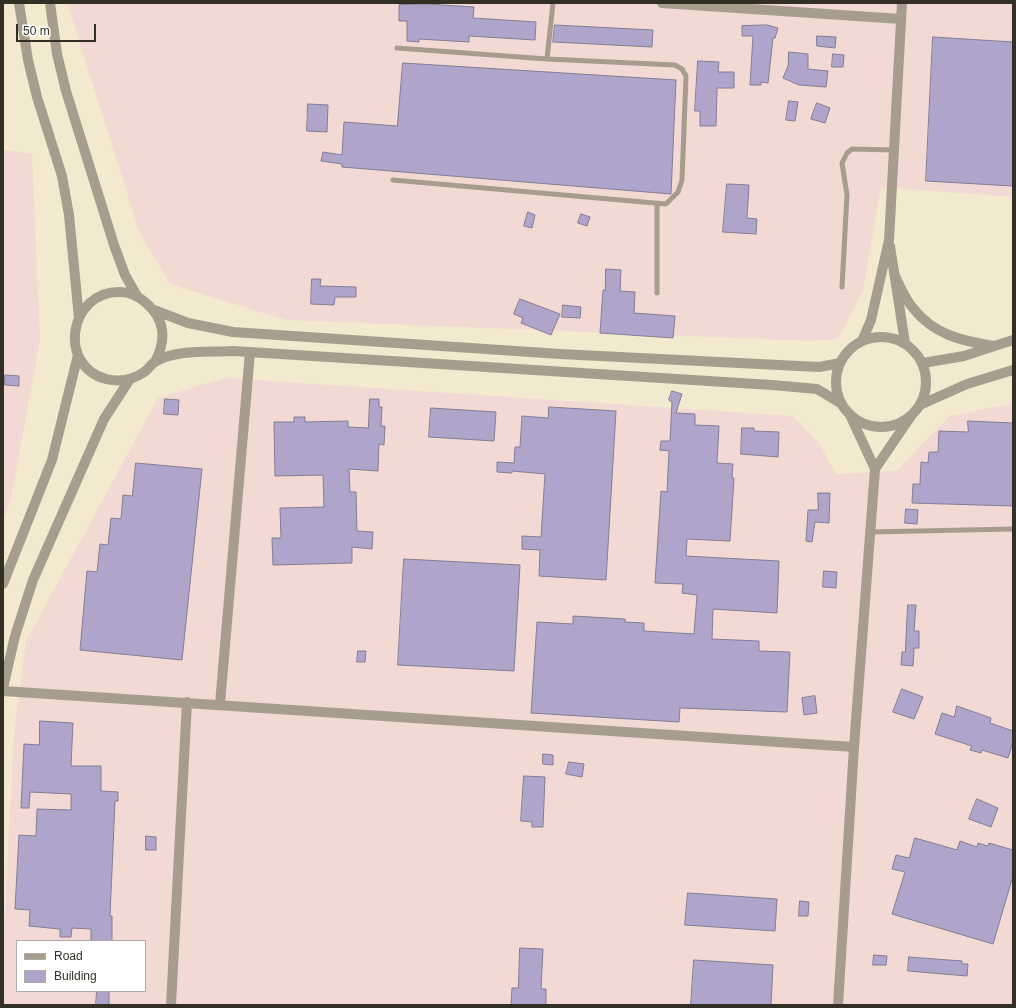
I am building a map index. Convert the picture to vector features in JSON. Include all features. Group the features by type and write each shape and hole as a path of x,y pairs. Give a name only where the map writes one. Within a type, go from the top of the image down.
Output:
{"street":[{"path":"19,3 30,67 62,176 69,215 79,318"},
{"path":"50,3 57,54 73,113 114,245 125,275 137,296 154,310 188,323 233,332 568,354 811,367 840,363"},
{"path":"662,3 901,19"},
{"path":"862,341 871,320 889,240 902,3"},
{"path":"889,240 905,343"},
{"path":"895,276 912,307 938,331 954,339 994,346"},
{"path":"137,296 122,292 112,292 95,298 81,313 75,327 74,337 78,355 88,368 105,379 121,381 130,379 144,372 155,362 160,352 163,336 160,320 154,310"},
{"path":"838,1005 854,747 875,469 850,415 842,404 837,392 836,377 840,363 849,350 862,341 877,336 892,338 905,343 915,352 923,363 926,377 925,392 920,405 875,469"},
{"path":"923,363 964,356 1013,340"},
{"path":"155,362 184,353 250,352 772,385 817,389 842,404"},
{"path":"220,704 250,352"},
{"path":"3,584 52,460 78,355"},
{"path":"920,405 967,384 1013,370"},
{"path":"3,688 16,636 33,580 104,419 130,379"},
{"path":"850,415 861,423 874,427 887,427 900,423 912,416"},
{"path":"3,691 220,704 854,747"},
{"path":"171,1005 187,702"}],"lane":[{"path":"548,59 554,3"},
{"path":"393,180 666,204 672,200 678,192 682,180 686,76 682,69 675,66 548,59 397,48"},
{"path":"842,288 847,194 842,163 847,153 852,149 894,150"},
{"path":"657,204 657,293"},
{"path":"871,532 1013,529"}],"shaded area":[{"path":"67,3 1013,3 1013,197 881,187 863,290 838,339 812,341 286,320 170,284 140,234"},
{"path":"3,150 32,154 40,340 11,499 3,520"},
{"path":"225,378 793,416 819,443 836,474 896,471 950,416 1013,403 1013,1005 3,1005 3,945 14,734 26,641 158,398"}],"building":[{"path":"427,4 474,7 473,18 536,22 535,40 469,36 469,42 419,39 419,42 407,41 407,21 399,21 399,5"},
{"path":"555,25 653,30 652,47 553,42"},
{"path":"767,25 778,28 775,38 773,38 768,83 761,82 761,85 750,85 753,36 742,36 742,26"},
{"path":"817,36 836,37 835,48 817,46"},
{"path":"933,37 1013,42 1013,186 926,181"},
{"path":"789,52 808,54 808,69 828,71 826,87 799,85 783,78 788,66"},
{"path":"833,54 844,55 843,67 832,67"},
{"path":"698,61 719,62 718,72 734,72 734,88 717,88 716,126 700,126 700,111 695,111"},
{"path":"403,63 676,80 671,194 342,167 342,164 321,161 323,152 342,155 344,122 397,126"},
{"path":"789,101 798,102 795,121 786,120"},
{"path":"817,103 830,108 825,123 811,119"},
{"path":"308,104 328,105 327,132 307,131"},
{"path":"727,184 749,185 747,218 757,219 756,234 723,232"},
{"path":"528,212 535,215 532,228 524,226"},
{"path":"581,214 590,217 587,226 578,223"},
{"path":"606,269 621,270 620,291 635,292 634,313 675,316 673,338 600,333"},
{"path":"312,279 321,279 320,286 356,287 356,297 335,297 334,305 311,304"},
{"path":"520,299 560,314 551,335 521,323 523,318 514,314"},
{"path":"563,305 581,307 580,318 562,317"},
{"path":"5,375 19,376 19,386 5,385"},
{"path":"672,391 682,394 676,413 695,414 695,425 719,426 717,463 733,464 732,478 734,478 730,541 687,539 686,556 779,561 777,613 713,609 712,639 759,641 759,651 790,652 787,712 680,708 679,722 531,713 537,622 573,624 573,616 625,619 625,622 644,623 644,631 694,634 697,595 682,593 683,584 655,583 661,491 667,492 669,451 660,450 661,441 670,441 672,402 669,400"},
{"path":"165,399 179,400 178,415 164,414"},
{"path":"370,399 379,399 379,407 382,407 381,426 385,426 384,445 379,444 378,471 349,469 350,492 356,492 357,531 373,532 372,549 352,547 352,563 273,565 272,538 281,538 280,508 324,507 323,475 275,476 274,422 294,422 294,417 305,417 305,422 348,421 348,427 368,428"},
{"path":"549,407 616,411 606,580 539,576 540,550 522,549 522,536 541,537 545,474 512,471 512,473 497,472 497,462 514,463 515,447 520,447 522,416 548,418"},
{"path":"431,408 496,412 494,441 429,437"},
{"path":"968,421 1013,423 1013,506 912,503 913,484 920,484 921,462 928,463 929,452 938,452 939,431 968,432"},
{"path":"742,428 754,428 754,431 779,432 778,457 741,454"},
{"path":"136,463 202,469 182,660 80,650 87,571 97,572 100,544 108,545 111,518 121,519 123,495 132,496"},
{"path":"818,493 830,493 829,523 815,522 812,542 806,541 808,510 818,510"},
{"path":"906,509 918,510 917,524 905,523"},
{"path":"404,559 520,565 514,671 398,665"},
{"path":"824,571 837,572 836,588 823,587"},
{"path":"908,605 916,605 914,631 919,631 919,648 914,648 913,666 901,665 902,652 905,652"},
{"path":"358,651 366,651 365,662 357,662"},
{"path":"902,689 923,697 914,719 893,712"},
{"path":"815,696 817,713 804,715 802,698"},
{"path":"957,706 991,718 990,723 1013,731 1013,742 1008,758 982,750 981,753 970,750 972,746 935,734 942,713 954,717"},
{"path":"40,721 73,723 71,766 101,766 101,791 118,792 118,801 115,801 110,916 112,916 112,940 91,940 91,929 72,928 71,937 60,937 60,929 29,926 30,910 15,909 19,835 36,836 37,809 71,810 71,794 30,792 29,808 21,808 24,744 39,745"},
{"path":"543,754 553,755 553,765 543,764"},
{"path":"569,762 584,764 582,777 566,774"},
{"path":"524,776 545,777 543,827 532,827 532,822 521,821"},
{"path":"977,799 998,808 991,827 969,819"},
{"path":"146,836 156,837 156,850 146,850"},
{"path":"915,838 957,850 960,841 977,847 978,843 988,846 989,843 1013,850 1013,876 993,944 892,914 905,872 892,869 896,855 909,858"},
{"path":"688,893 777,899 775,931 685,925"},
{"path":"800,901 809,902 808,916 799,916"},
{"path":"520,948 543,949 541,989 546,989 546,1005 511,1005 512,988 518,988"},
{"path":"874,955 887,956 886,965 873,965"},
{"path":"909,957 962,961 962,964 968,964 967,976 908,971"},
{"path":"694,960 773,965 771,1005 691,1005"},
{"path":"97,992 109,992 109,1005 96,1005"}]}
